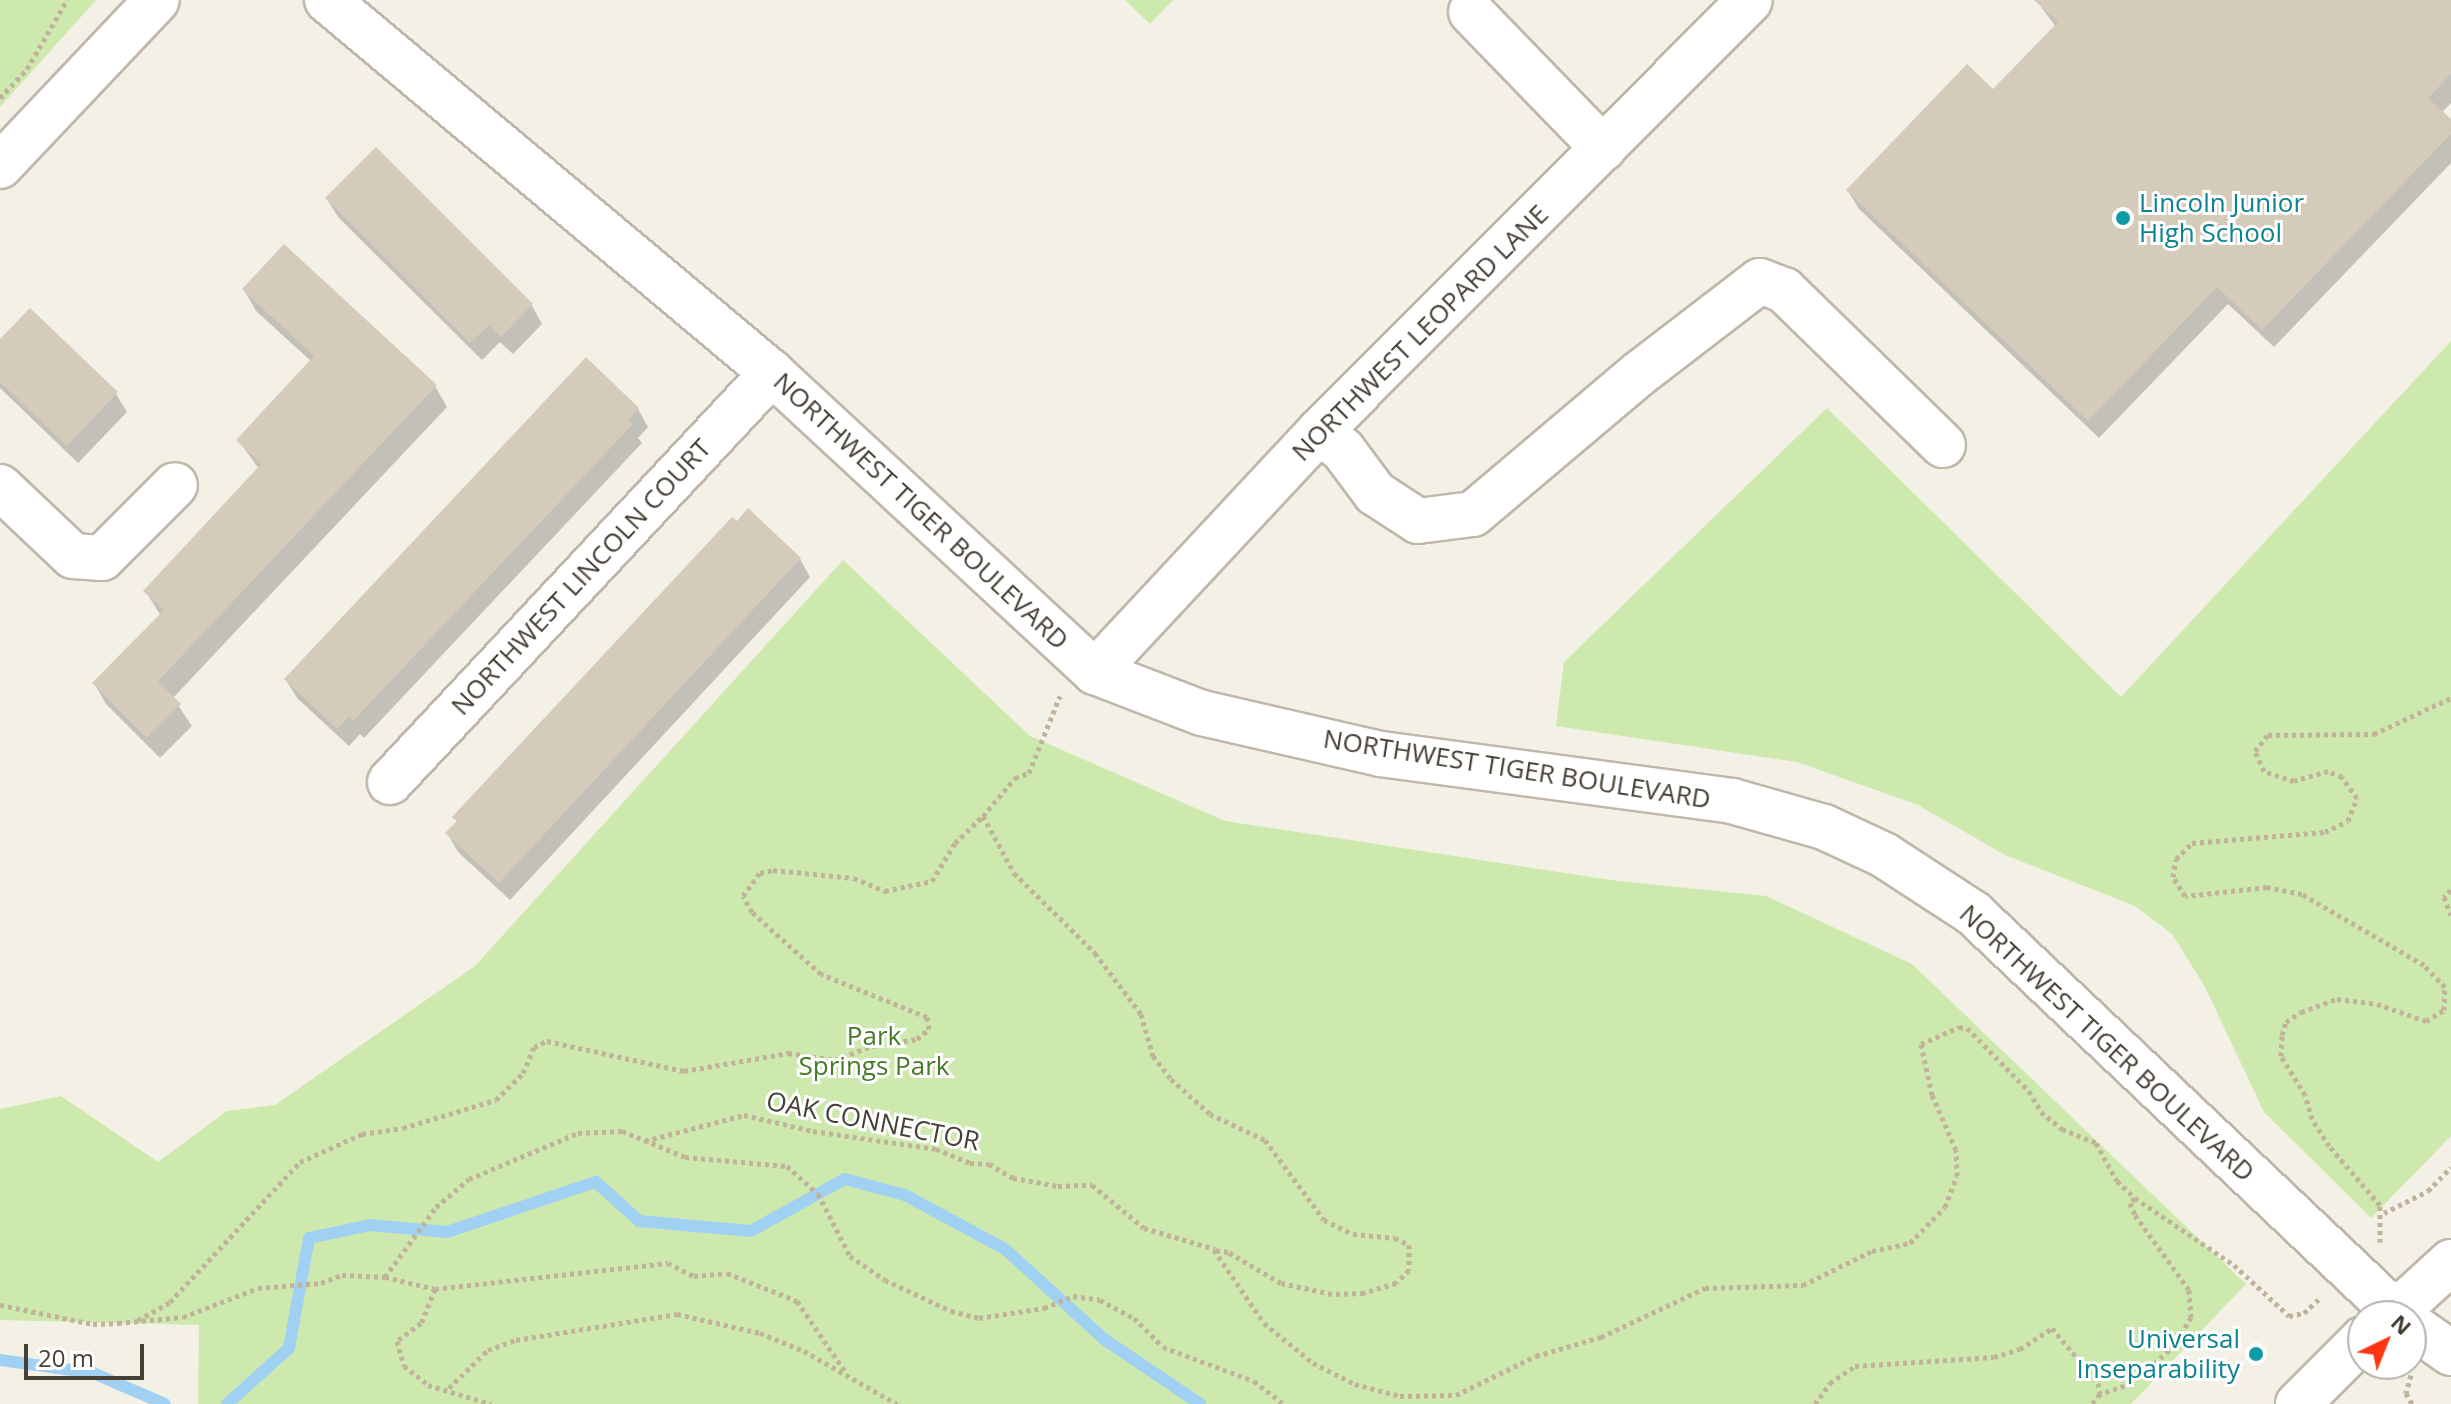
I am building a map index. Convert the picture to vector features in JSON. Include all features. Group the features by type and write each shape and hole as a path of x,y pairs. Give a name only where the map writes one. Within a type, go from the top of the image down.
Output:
{"street":[{"path":"0,166 157,0"},
{"name":"NORTHWEST TIGER BOULEVARD","path":"327,0 772,373 1078,683 1381,754 1732,801 1824,827 1884,855 1973,913 2369,1300"},
{"name":"NORTHWEST LEOPARD LANE","path":"1078,683 1319,432 1750,0"},
{"path":"1471,12 1603,148"},
{"path":"1319,432 1343,450 1375,493 1418,521 1473,514 1640,373 1760,281 1784,290 1943,445"},
{"name":"NORTHWEST LINCOLN COURT","path":"390,782 772,373"},
{"path":"0,487 73,556 102,558 175,485"},
{"path":"2414,1300 2451,1262"},
{"name":"NORTHWEST TIGER BOULEVARD","path":"2427,1340 2451,1353"},
{"path":"2298,1404 2347,1361"}],"path":[{"path":"0,98 27,69 67,0"},
{"path":"138,1320 170,1302 300,1162 362,1134 403,1128 496,1100 523,1073 534,1047 547,1041 684,1071 788,1053 835,1060 872,1046 917,1039 929,1029 927,1017 821,974 752,912 743,896 760,873 773,870 854,878 885,891 932,881 955,843 1015,778 1029,773 1078,683"},
{"path":"2380,1243 2384,1213 2312,1119 2305,1095 2281,1056 2282,1035 2286,1022 2301,1012 2337,999 2377,1004 2426,1021 2444,1010 2445,987 2424,965 2302,894 2267,887 2185,896 2173,877 2176,859 2192,843 2325,832 2348,821 2357,798 2342,777 2328,771 2294,781 2264,771 2255,751 2268,735 2374,734 2451,698"},
{"name":"OAK CONNECTOR","path":"644,1142 744,1115 936,1149 970,1163 989,1164 1013,1178 1058,1186 1092,1185 1144,1228 1218,1250 1281,1283 1332,1294 1364,1293 1396,1283 1412,1260 1409,1245 1395,1238 1353,1234 1324,1220 1265,1140 1210,1114 1171,1079 1153,1056 1141,1014 1095,953 1014,873 983,816"},
{"path":"2451,890 2444,897 2451,915"},
{"path":"1218,1250 1213,1256 1264,1323 1313,1363 1355,1384 1400,1396 1456,1395 1536,1356 1601,1337 1705,1288 1803,1285 1872,1251 1910,1243 1945,1207 1957,1176 1956,1150 1932,1095 1921,1044 1959,1027 1967,1028 2029,1091 2041,1112 2062,1129 2096,1143 2117,1181 2135,1198 2234,1265 2289,1316 2304,1313 2316,1302"},
{"path":"385,1277 436,1207 469,1179 578,1133 622,1131 685,1157 787,1166 818,1194 850,1256 885,1280 951,1311 979,1318 1044,1308 1073,1296 1100,1300 1134,1318 1163,1347 1254,1381 1283,1404"},
{"path":"2384,1213 2428,1191 2451,1167"},
{"path":"2092,1404 2100,1394 2132,1383 2175,1345 2191,1317 2189,1290 2135,1215 2130,1203 2135,1198"},
{"path":"0,1305 93,1324 183,1317 258,1288 321,1283 342,1275 385,1277 435,1289 668,1263 694,1276 727,1273 797,1301 846,1373"},
{"path":"435,1289 421,1323 397,1341 404,1366 418,1380 491,1404"},
{"path":"449,1388 488,1350 516,1340 677,1314 760,1333 846,1373 897,1404"},
{"path":"1815,1404 1830,1383 1855,1366 1994,1357 2020,1349 2052,1328 2098,1383 2100,1394"},
{"path":"2409,1380 2406,1393 2412,1404"}],"green space":[{"path":"0,0 96,0 0,107"},
{"path":"1125,0 1173,0 1150,24"},
{"path":"2451,341 2451,1136 2371,1218 2264,1112 2204,985 2172,934 2135,906 2005,855 1918,805 1797,762 1556,726 1564,662 1827,408 2121,697"},
{"name":"Park Springs Park","path":"843,560 1030,736 1225,821 1618,881 1766,896 1912,964 2246,1284 2131,1404 198,1404 199,1325 0,1320 0,1109 61,1096 158,1162 227,1111 275,1105 475,966"}],"building":[{"name":"Lincoln Junior High School","path":"2034,0 2451,0 2451,74 2428,98 2451,119 2451,134 2262,330 2217,287 2088,421 1846,190 1967,64 1993,89 2058,22"},
{"path":"376,147 533,304 501,337 489,325 470,343 325,198"},
{"path":"284,244 437,385 158,681 181,704 147,738 92,683 164,610 143,591 261,464 236,440 314,356 242,289"},
{"path":"30,308 118,392 67,446 0,382 0,339"},
{"path":"586,357 639,408 628,420 633,424 353,721 349,717 337,729 284,679"},
{"path":"748,508 801,558 499,883 445,833 457,821 452,817 732,517 737,521"}],"waterway":[{"path":"227,1404 289,1348 309,1238 370,1225 447,1232 596,1182 639,1221 751,1231 845,1179 905,1195 1005,1249 1104,1339 1200,1404"},
{"path":"0,1360 93,1373 165,1404"}],"place":[{"name":"Lincoln Junior High School","path":"2123,218"},
{"name":"Universal Inseparability","path":"2256,1354"}]}
